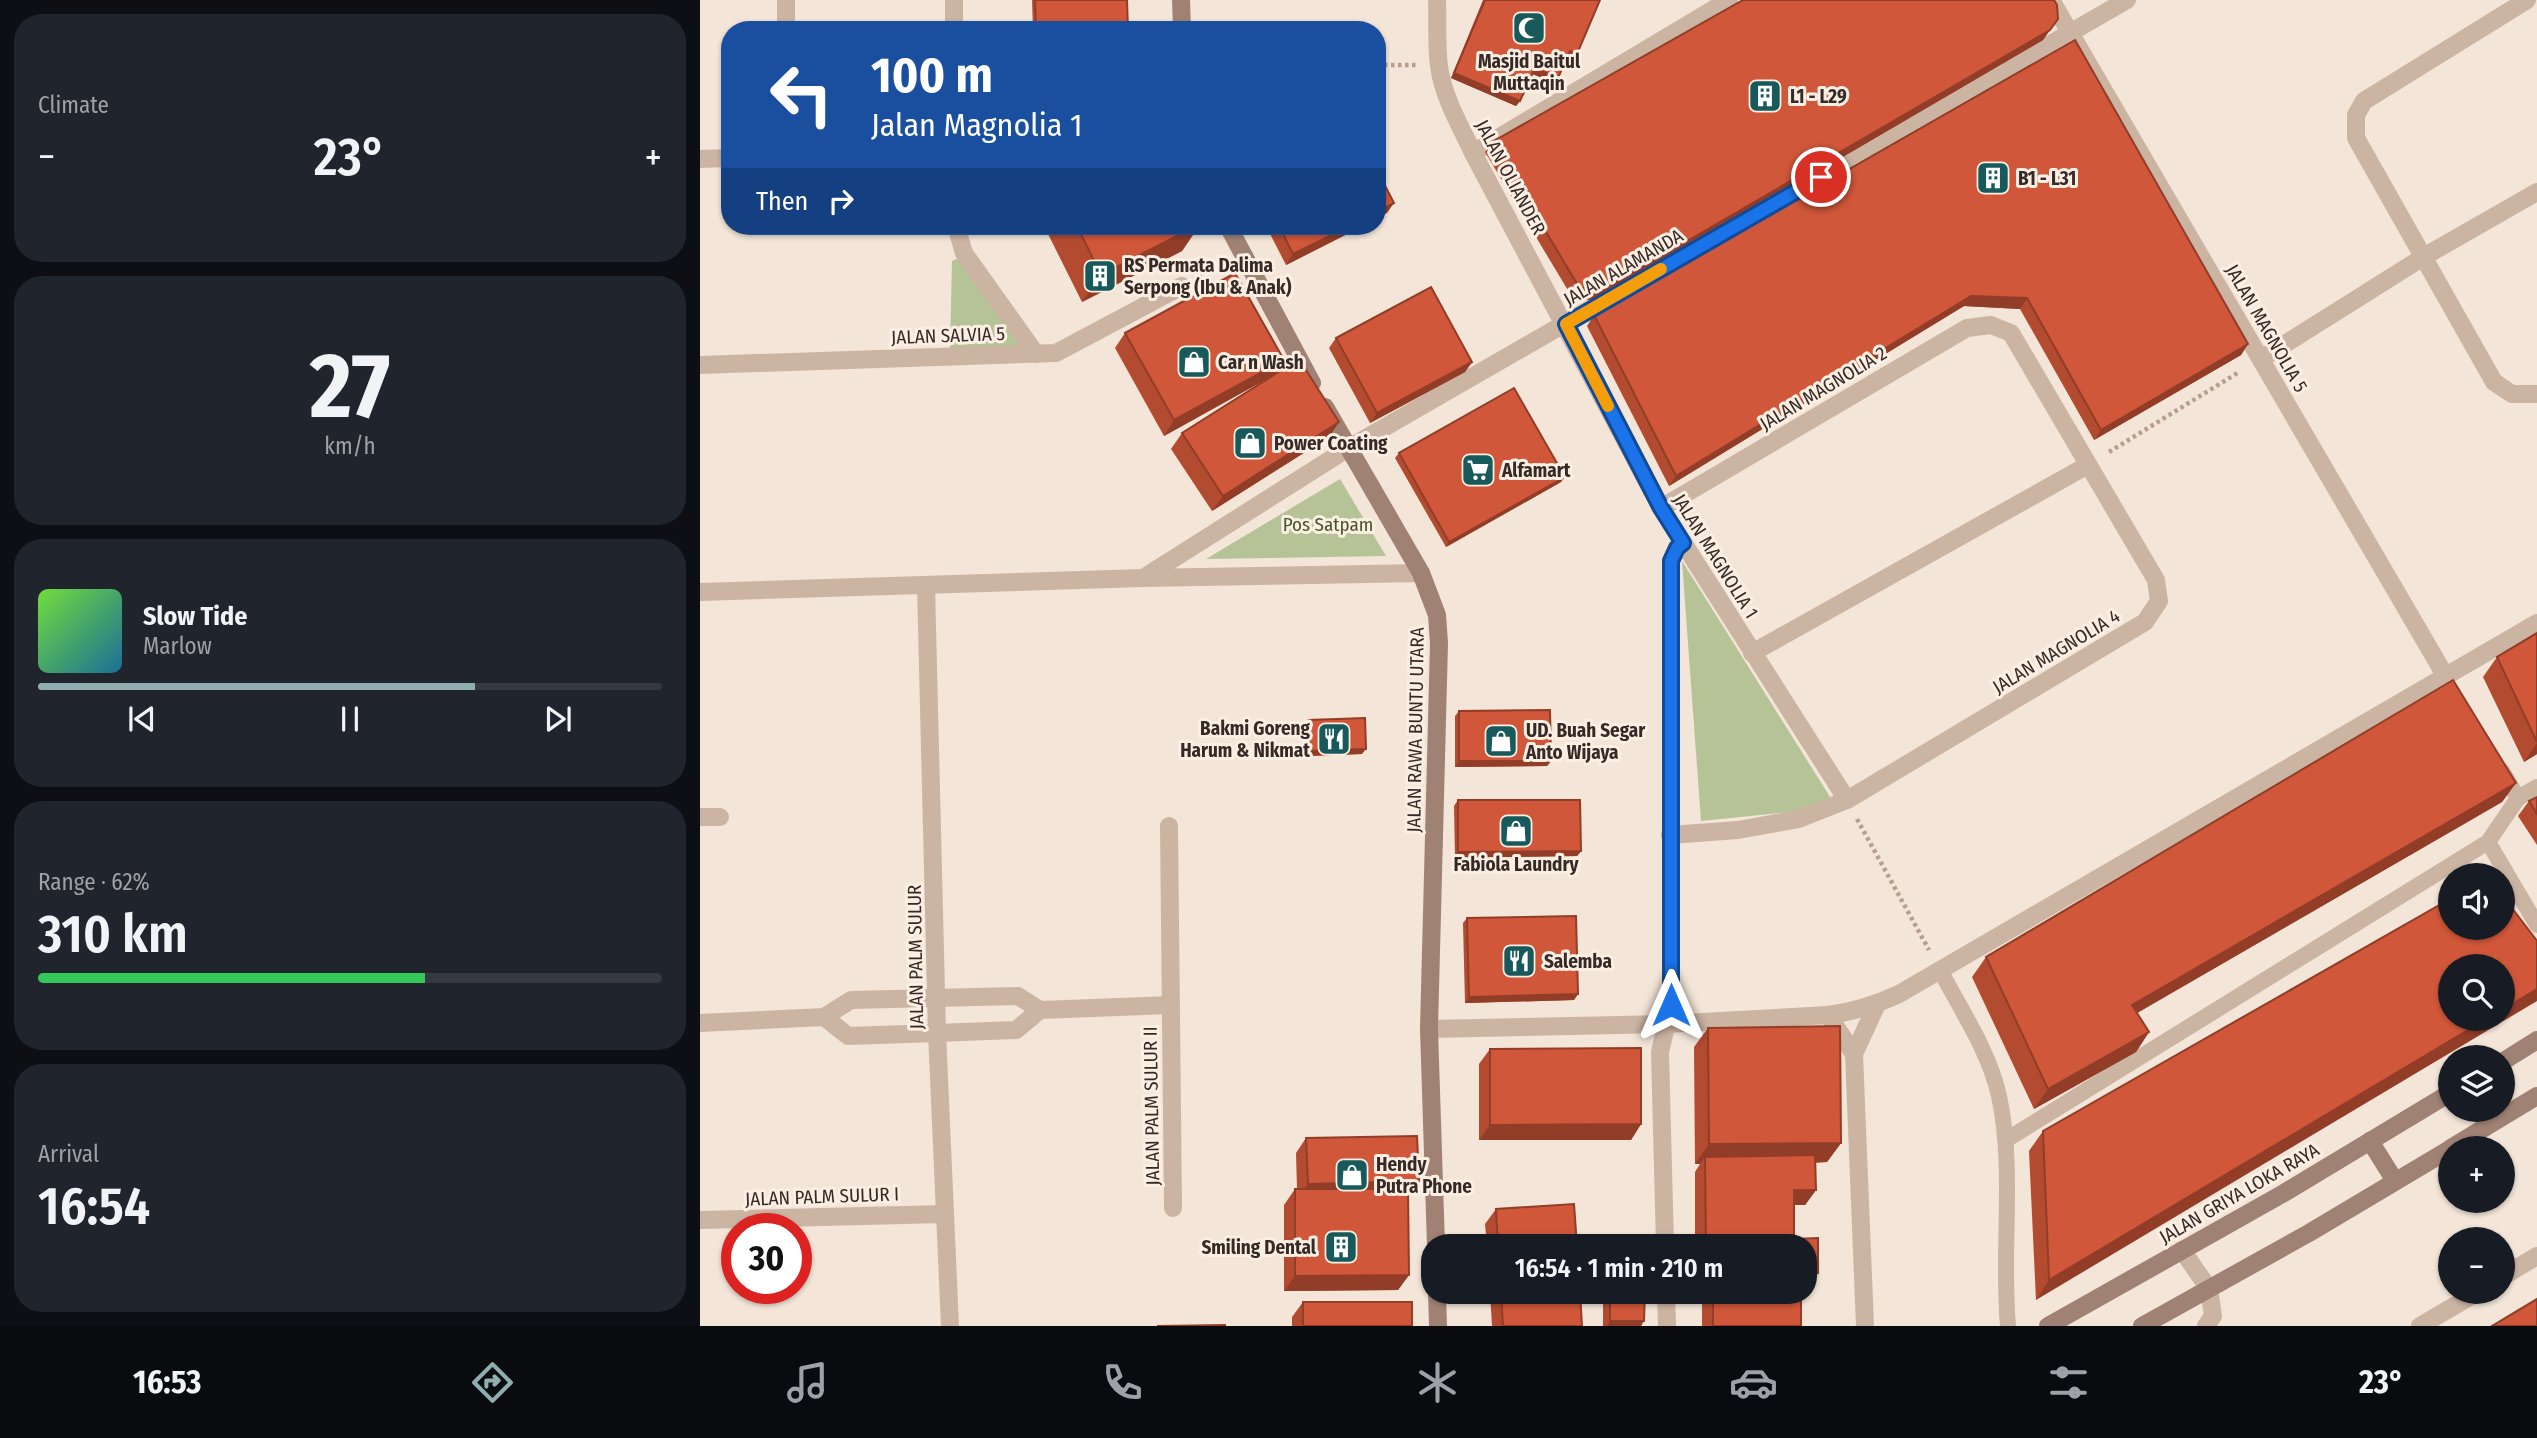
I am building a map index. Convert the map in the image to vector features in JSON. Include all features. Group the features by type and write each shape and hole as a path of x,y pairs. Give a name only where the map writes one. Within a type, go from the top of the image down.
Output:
{"street":[{"path":"786,0 786,21"},
{"path":"954,0 954,21"},
{"path":"1181,0 1182,21"},
{"name":"JALAN OLIANDER","path":"1437,0 1439,65 1450,104 1473,153 1566,324"},
{"path":"1473,153 1729,0"},
{"name":"JALAN MAGNOLIA 5","path":"2051,0 2450,683"},
{"name":"JALAN ALAMANDA","path":"1143,578 1347,449 2127,0"},
{"path":"2527,0 2364,101 2356,115 2356,138 2494,382 2512,394 2537,394"},
{"path":"700,159 721,158"},
{"path":"2261,359 2425,256 2537,192"},
{"path":"959,235 964,253 1035,354"},
{"name":"JALAN RAWA BUNTU UTARA","path":"1233,235 1347,449 1421,573 1437,615 1439,643 1429,1030 1436,1234"},
{"name":"JALAN SALVIA 5","path":"700,365 1056,353 1182,286"},
{"name":"JALAN MAGNOLIA 1","path":"1566,324 1661,508 1847,800"},
{"name":"JALAN MAGNOLIA 2","path":"1661,508 1967,328 1991,325 2011,333"},
{"name":"JALAN MAGNOLIA 4","path":"1670,835 1738,830 1799,819 1847,800 2146,622 2159,601 2156,580 2011,333"},
{"path":"1752,653 2088,465"},
{"path":"1665,1234 1660,1052 1671,1005 1671,561 1677,548 1683,543"},
{"path":"700,592 1143,578 1421,573"},
{"name":"JALAN PALM SULUR","path":"926,586 937,1033 950,1326"},
{"path":"1429,1030 1666,1024 1828,1015 1852,1012 1877,1004 1899,995 2450,683 2537,622"},
{"path":"700,817 720,817"},
{"name":"JALAN PALM SULUR II","path":"1169,826 1172,1208"},
{"name":"JALAN PALM SULUR II","path":"824,1017 851,1000 1018,996 1040,1010 1171,1004"},
{"path":"1865,1326 1854,1054 1877,1004"},
{"path":"700,1023 824,1017 848,1036 1016,1030 1040,1010"},
{"path":"1828,1015 1854,1054"},
{"path":"2515,1054 2537,1040"},
{"path":"2471,1136 2537,1096"},
{"name":"JALAN GRIYA LOKA RAYA","path":"2048,1326 2284,1193 2438,1100"},
{"path":"2370,1141 2395,1181"},
{"path":"2142,1326 2309,1233 2438,1156"},
{"name":"JALAN PALM SULUR I","path":"700,1220 944,1214"},
{"path":"2182,1250 2209,1289 2213,1316 2206,1326"},
{"path":"2515,1269 2537,1256"},
{"path":"1437,1304 1438,1326"},
{"path":"1666,1304 1667,1326"},
{"path":"2420,1326 2458,1304"}],"lane":[{"path":"2492,754 2518,799"},
{"path":"2006,1140 2488,842 2518,799 2537,787"},
{"path":"2488,842 2537,925"},
{"path":"1940,970 1987,1060 1999,1095 2006,1140 2008,1326"}],"path":[{"path":"1386,65 1439,65"},
{"path":"1182,286 1240,248"},
{"path":"2088,465 2261,359"},
{"path":"1847,800 1940,970"}],"green space":[{"path":"959,258 1023,349 950,351 952,261"},
{"name":"Pos Satpam","path":"1340,479 1386,556 1206,559"},
{"path":"1682,561 1832,800 1800,811 1701,821"}],"building":[{"path":"1035,0 1127,0 1128,21 1036,21"},
{"name":"Masjid Baitul Muttaqin","path":"1485,0 1600,0 1577,54 1570,51 1558,78 1535,68 1520,101 1454,73"},
{"name":"L1 - L29","path":"1743,0 2054,0 2058,19 2050,30 1603,290 1579,287 1492,142"},
{"name":"B1 - L31","path":"2075,40 2248,344 2101,430 2027,298 1971,296 1676,476 1594,315"},
{"path":"1386,187 1394,203 1386,207"},
{"path":"1081,235 1179,235 1101,275"},
{"path":"1284,235 1332,235 1293,254"},
{"name":"Car n Wash","path":"1235,273 1284,360 1174,420 1125,333"},
{"path":"1431,287 1472,362 1377,413 1336,338"},
{"name":"Power Coating","path":"1299,359 1339,422 1223,496 1182,433"},
{"name":"Alfamart","path":"1514,388 1565,477 1449,542 1399,453"},
{"path":"2537,633 2537,742 2497,657"},
{"path":"2453,680 2516,783 2132,1005 2149,1032 2048,1089 1986,957"},
{"name":"UD. Buah Segar Anto Wijaya","path":"1550,710 1551,761 1459,761 1459,711"},
{"name":"Bakmi Goreng Harum & Nikmat","path":"1365,718 1366,749 1310,751 1309,720"},
{"path":"2537,797 2537,814 2529,801"},
{"name":"Fabiola Laundry","path":"1458,800 1580,800 1581,851 1458,852"},
{"path":"2438,906 2438,940 2515,940 2515,912 2537,941 2537,989 2515,1002 2515,954 2438,954 2438,1031 2466,1031 2443,1045 2438,1045 2438,1048 2049,1280 2043,1131"},
{"name":"Salemba","path":"1576,916 1578,994 1469,997 1467,918"},
{"path":"1840,1026 1841,1143 1709,1144 1708,1028"},
{"path":"1641,1048 1641,1124 1490,1125 1490,1049"},
{"name":"Hendy Putra Phone","path":"1417,1136 1419,1181 1308,1184 1306,1138"},
{"path":"1815,1155 1816,1190 1794,1190 1794,1234 1706,1234 1705,1157"},
{"name":"Smiling Dental","path":"1295,1189 1408,1189 1409,1275 1295,1276"},
{"path":"1574,1204 1576,1234 1497,1234 1496,1209"},
{"path":"1818,1238 1818,1273 1817,1273"},
{"path":"2537,1299 2537,1326 2492,1326"},
{"path":"1303,1302 1412,1302 1412,1326 1303,1326"},
{"path":"1502,1304 1581,1304 1582,1326 1503,1326"},
{"path":"1610,1304 1645,1304 1644,1321 1610,1321"},
{"path":"1713,1304 1801,1304 1801,1326 1713,1326"},
{"path":"1225,1325 1225,1326 1157,1326"}],"slow traffic":[{"path":"1608,406 1566,324 1661,269"}],"place":[{"name":"Masjid Baitul Muttaqin","path":"1529,28"},
{"name":"L1 - L29","path":"1765,96"},
{"name":"B1 - L31","path":"1993,178"},
{"name":"RS Permata Dalima Serpong (Ibu & Anak)","path":"1100,276"},
{"name":"Car n Wash","path":"1194,362"},
{"name":"Power Coating","path":"1250,443"},
{"name":"Alfamart","path":"1478,470"},
{"name":"Bakmi Goreng Harum & Nikmat","path":"1334,739"},
{"name":"UD. Buah Segar Anto Wijaya","path":"1501,741"},
{"name":"Fabiola Laundry","path":"1516,831"},
{"name":"Salemba","path":"1519,961"},
{"name":"Hendy Putra Phone","path":"1352,1175"},
{"name":"Smiling Dental","path":"1341,1247"}],"route":[{"path":"1671,1005 1671,561 1673,554 1683,543 1661,508 1566,324 1821,177"}]}
